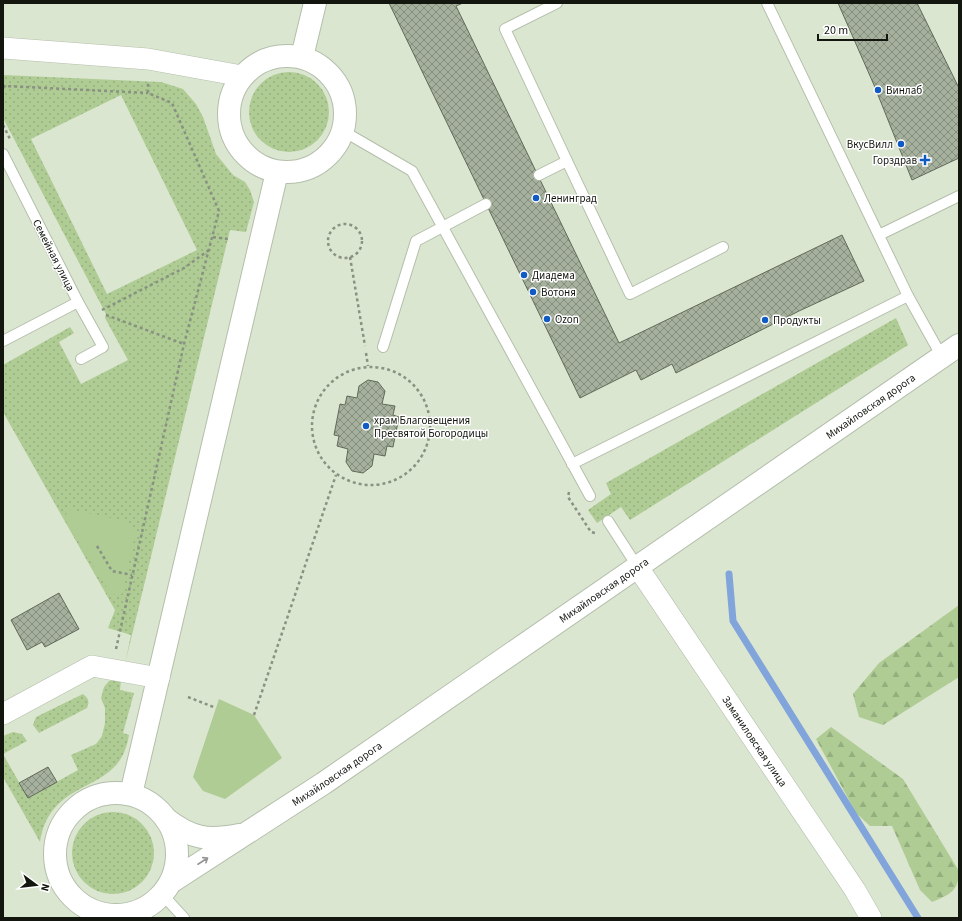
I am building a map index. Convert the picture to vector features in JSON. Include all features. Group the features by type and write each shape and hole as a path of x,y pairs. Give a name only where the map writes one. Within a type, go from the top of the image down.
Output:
{"street":[{"path":"302,57 315,3"},
{"path":"3,48 148,59 242,76"},
{"path":"286,55 302,57 323,67 338,85 345,107 343,131 333,150 317,165 296,172 277,172 253,163 238,147 229,126 229,100 242,76 254,65 269,57 286,55"},
{"path":"131,794 277,172"},
{"name":"Михайловская дорога","path":"157,900 246,833 324,782 950,351"},
{"name":"Заманиловская улица","path":"638,566 855,890 871,918"},
{"path":"3,714 92,666 159,678"},
{"path":"120,792 131,794 147,801 166,819 173,830 177,850 176,870 157,900 135,912 118,915 86,912 64,886 58,872 55,857 56,843 60,828 68,816 79,805 91,798 106,793 120,792"},
{"name":"Михайловская дорога","path":"166,819 181,830 206,838 219,839 246,833"}],"lane":[{"path":"557,3 505,29 630,294 723,247"},
{"path":"768,3 908,296 950,351"},
{"path":"343,131 412,171 590,496"},
{"name":"Семейная улица","path":"3,154 78,302 3,341"},
{"path":"539,175 567,161"},
{"path":"879,234 959,196"},
{"path":"382,347 416,241 486,204"},
{"path":"572,464 908,296"},
{"path":"78,302 103,347 81,359"},
{"path":"608,521 638,566"},
{"path":"157,900 184,918"}],"path":[{"path":"148,59 148,93"},
{"path":"3,88 5,86 148,93 172,104 219,211 184,344 111,669"},
{"path":"3,125 14,146"},
{"path":"344,224 354,226 361,234 362,246 350,257 339,256 331,249 329,244 330,233 338,225 344,224"},
{"path":"213,237 228,239"},
{"path":"101,311 184,268 209,250"},
{"path":"350,257 368,366"},
{"path":"97,304 103,314 184,344"},
{"path":"368,366 389,368 419,389 428,406 431,427 430,440 421,459 407,474 397,480 377,486 355,484 336,475 323,462 314,443 312,424 316,403 327,386 348,371 368,366"},
{"path":"254,715 336,475"},
{"path":"97,546 112,571 132,575"},
{"path":"188,697 216,708"}],"green space":[{"path":"289,72 304,75 317,84 326,97 329,112 326,127 317,140 304,149 289,152 274,149 261,140 252,127 249,112 252,97 261,84 274,75"},
{"path":"3,75 161,82 183,89 196,104 203,117 216,154 233,175 245,182 250,190 254,202 246,232 230,230 125,664 131,635 108,628 115,610 3,412 3,365 70,327 74,333 59,342 81,384 128,360 105,318 106,314 3,118","holes":["121,95 197,250 107,294 31,139"]},
{"path":"896,318 908,345 630,520 621,507 597,523 588,510 611,494 606,483"},
{"path":"69,509 129,522 136,531 122,594 111,595 64,518"},
{"path":"959,605 959,677 883,725 859,717 853,694 879,663"},
{"path":"121,679 120,690 134,693 123,733 129,735 128,741 117,764 94,782 67,797 55,808 46,822 40,842 3,777 3,754 28,798 78,770 71,755 96,744 102,736 105,723 105,708 101,698 104,687 109,681"},
{"path":"83,694 88,700 87,708 39,733 33,725 36,717"},
{"path":"219,699 254,715 282,758 225,799 203,791 193,777"},
{"path":"831,727 903,779 959,871 959,878 955,888 948,894 932,902 920,890 892,826 870,826 856,813 816,739"},
{"path":"13,732 22,734 27,741 3,754 3,736"},
{"path":"113,812 129,815 142,824 151,837 154,853 151,869 142,882 129,891 113,894 97,891 84,882 75,869 72,853 75,837 84,824 97,815"}],"building":[{"path":"389,3 463,3 456,6 619,343 842,235 864,281 799,311 676,373 672,364 641,380 636,370 580,398"},
{"path":"838,3 917,3 959,88 959,158 912,180 874,85"},
{"name":"храм Благовещения Пресвятой Богородицы","path":"368,380 378,382 385,391 382,404 395,406 393,415 399,417 393,447 387,446 385,456 374,454 372,466 363,473 352,471 346,462 348,449 337,446 339,436 334,435 340,404 345,405 347,396 357,398 359,386"},
{"path":"59,593 79,629 45,647 42,642 27,650 11,620"},
{"path":"48,767 57,782 28,798 19,783"}],"waterway":[{"path":"729,574 733,621 918,918"}],"place":[{"name":"Винлаб","path":"878,90"},
{"name":"ВкусВилл","path":"901,144"},
{"name":"Горздрав","path":"925,160"},
{"name":"Ленинград","path":"536,198"},
{"name":"Диадема","path":"524,275"},
{"name":"Вотоня","path":"533,292"},
{"name":"Ozon","path":"547,319"},
{"name":"Продукты","path":"765,320"},
{"name":"храм Благовещения Пресвятой Богородицы","path":"366,426"}]}
